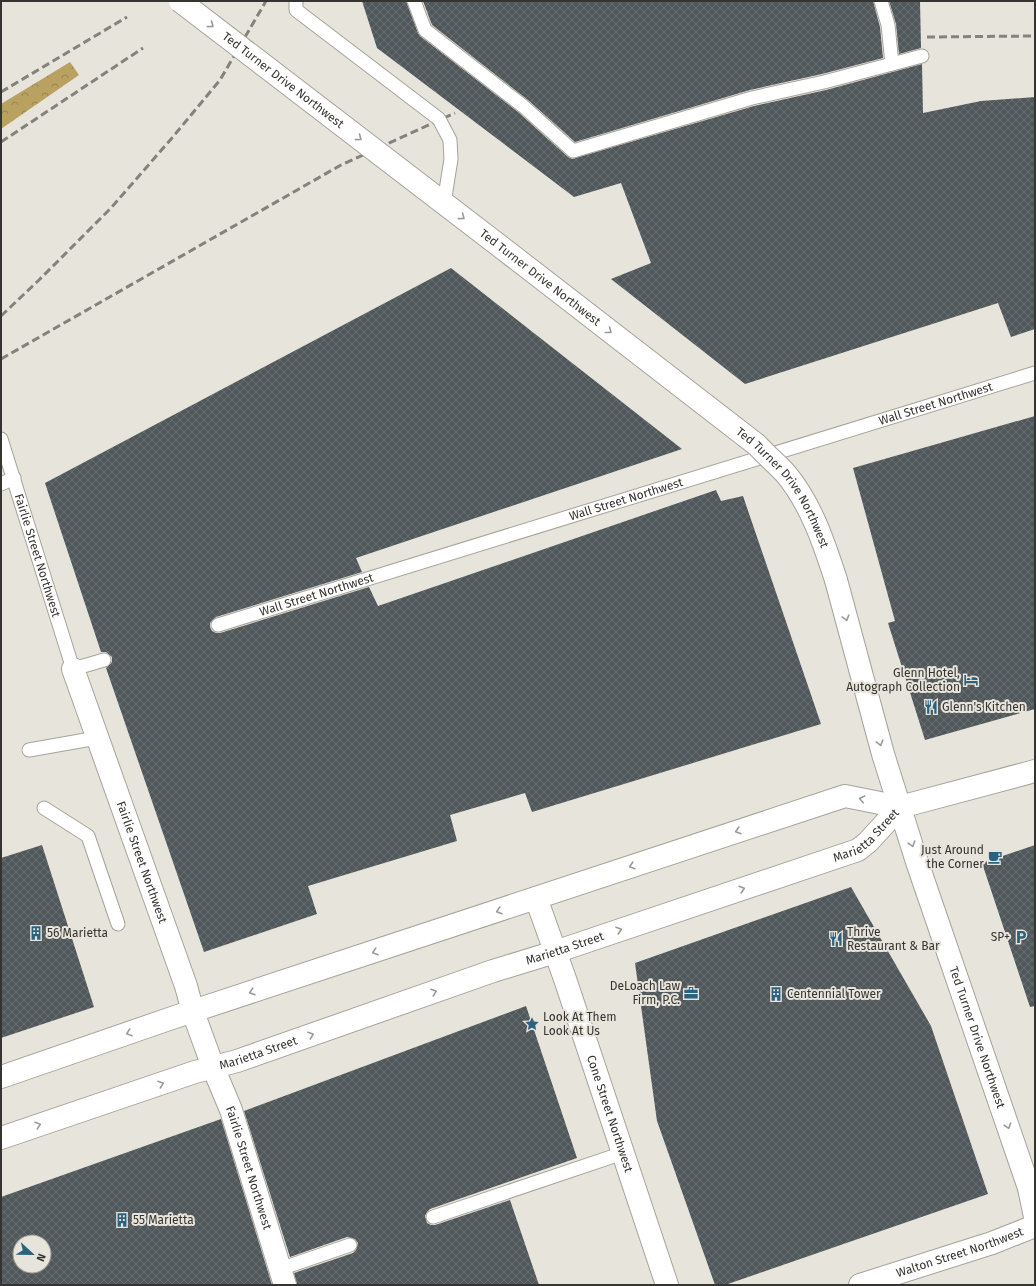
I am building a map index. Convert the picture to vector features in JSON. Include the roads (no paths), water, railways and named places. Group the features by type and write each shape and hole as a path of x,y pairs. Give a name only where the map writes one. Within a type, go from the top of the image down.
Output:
{"street":[{"name":"Ted Turner Drive Northwest","path":"180,1 757,445 786,474 806,503 824,544 836,580 883,754 920,869 1029,1188 1035,1217"},
{"name":"Fairlie Street Northwest","path":"73,669 186,986 193,1012 213,1067 231,1110 283,1277"},
{"path":"900,807 1035,771"},
{"name":"Marietta Street","path":"1,1077 845,796 900,807"},
{"name":"Marietta Street","path":"1,1138 238,1060 493,971 555,952 858,850 868,842 900,807"},
{"name":"Cone Street Northwest","path":"536,898 667,1285"},
{"name":"Walton Street Northwest","path":"860,1285 992,1243 1035,1226"}],"lane":[{"path":"296,1 296,10 439,119 450,140 451,159 444,203"},
{"path":"414,1 425,30 523,106 573,151 752,98 824,82 922,56"},
{"path":"881,1 888,25 892,64"},
{"name":"Wall Street Northwest","path":"218,625 1035,373"},
{"name":"Fairlie Street Northwest","path":"1,439 73,669"},
{"path":"1,484 14,478"},
{"path":"73,669 104,660"},
{"path":"29,750 97,738"},
{"path":"44,808 88,836 118,924"},
{"path":"433,1217 623,1153"},
{"path":"283,1277 350,1245"}],"railway":[{"path":"1,316 111,208 172,138 220,80 266,1"},
{"path":"1,92 127,17"},
{"path":"927,37 1035,36"},
{"path":"1,142 143,48"},
{"path":"1,359 341,165 455,113"}],"place":[{"name":"Glenn Hotel, Autograph Collection","path":"971,680"},
{"name":"Glenn's Kitchen","path":"931,707"},
{"name":"Just Around the Corner","path":"995,857"},
{"name":"56 Marietta","path":"36,933"},
{"name":"SP+","path":"1021,937"},
{"name":"Thrive Restaurant & Bar","path":"836,939"},
{"name":"DeLoach Law Firm, P.C.","path":"691,993"},
{"name":"Centennial Tower","path":"776,994"},
{"name":"Look At Them Look At Us","path":"532,1024"},
{"name":"55 Marietta","path":"122,1220"}]}
